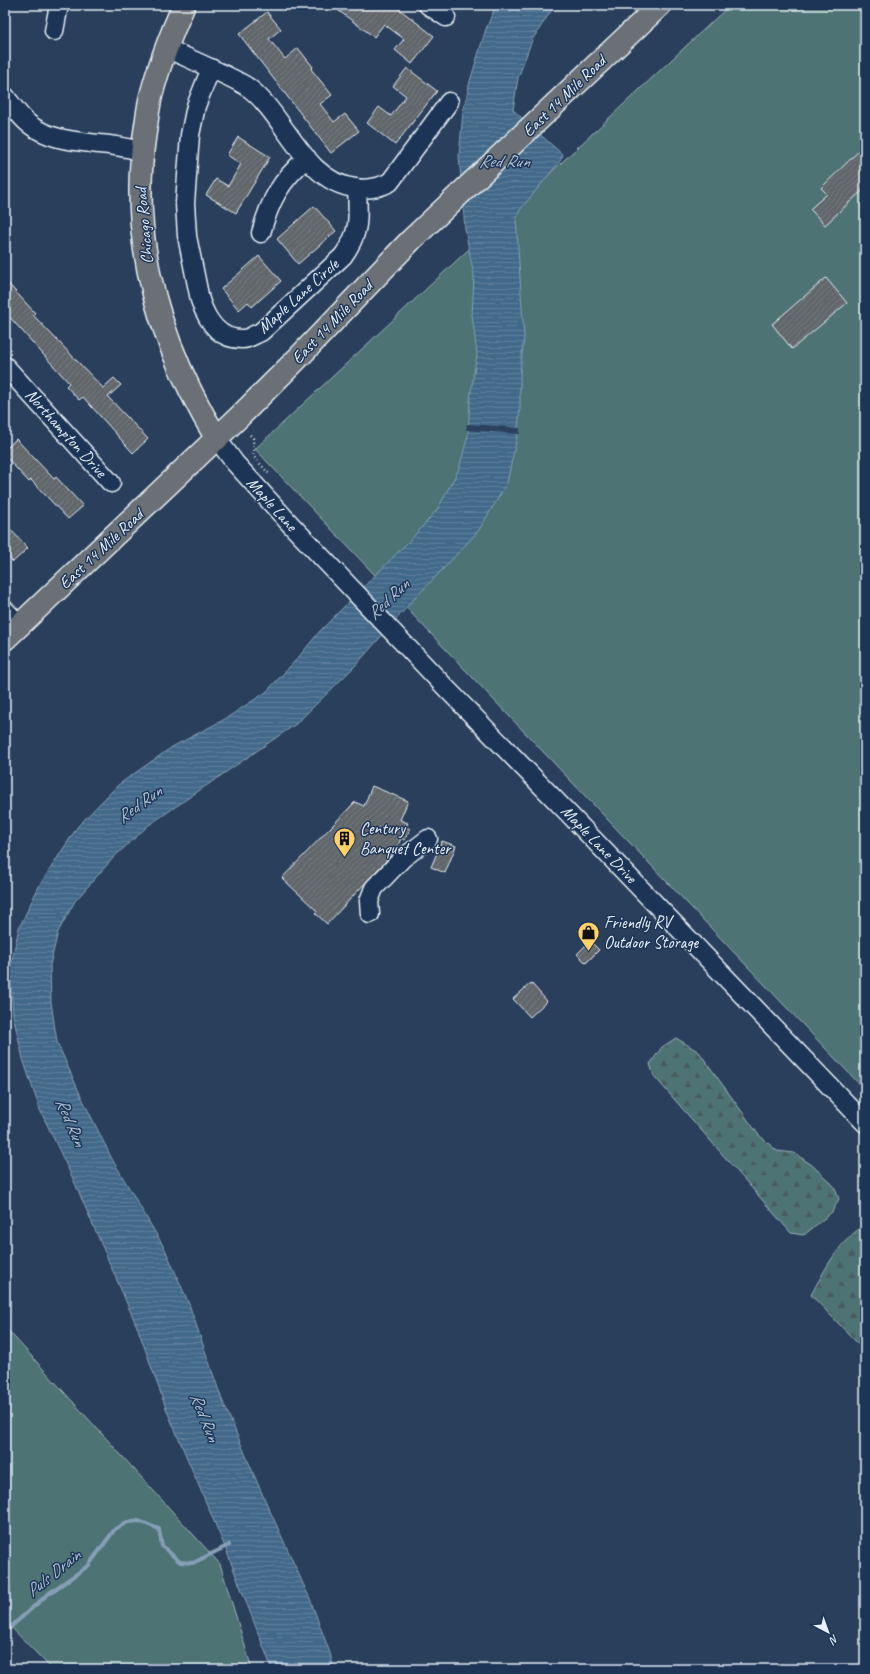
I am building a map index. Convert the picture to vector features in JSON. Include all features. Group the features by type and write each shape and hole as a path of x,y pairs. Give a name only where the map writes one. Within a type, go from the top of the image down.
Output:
{"main road":[{"name":"Chicago Road","path":"184,5 166,48 150,98 142,151 140,178 141,227 146,263 153,294 173,351 201,413 217,439"},
{"name":"East 14 Mile Road","path":"10,625 217,439 298,358 386,266 448,205 660,5"}],"street":[{"path":"54,31 59,5"},
{"path":"428,5 446,17"},
{"path":"166,48 248,87 261,99 317,169 330,180 357,188 380,188 390,182 449,102"},
{"name":"Maple Lane Circle","path":"210,68 196,106 190,135 185,203 187,236 200,300 203,310 212,326 220,333 231,338 244,339 261,332 343,256 356,234 358,221 357,188"},
{"path":"5,96 24,120 43,133 73,141 142,151"},
{"path":"261,233 266,214 277,190 287,176 307,158"},
{"name":"Northampton Drive","path":"5,366 111,483"},
{"name":"Maple Lane","path":"217,439 288,522 331,567"},
{"name":"Maple Lane Drive","path":"331,567 570,814 865,1123"},
{"path":"370,914 369,901 374,888 402,858 428,839"}],"path":[{"path":"250,434 253,438 251,450 254,457 270,475"}],"green space":[{"path":"730,5 865,5 865,1090 255,449"},
{"path":"676,1038 699,1052 758,1134 777,1151 794,1153 812,1165 834,1186 839,1199 832,1212 804,1235 791,1233 654,1076 650,1064 662,1047"},
{"path":"865,1225 865,1351 811,1295 827,1266 840,1247"},
{"path":"5,1327 220,1564 252,1669 52,1669 5,1621"}],"water":[{"name":"Red Run","path":"496,5 555,5 532,40 518,78 513,110 563,155 560,161 520,210 516,218 524,337 520,372 520,408 517,437 507,483 479,530 415,598 355,666 296,724 149,825 114,857 75,901 58,932 50,965 51,1002 57,1042 79,1092 112,1159 165,1249 189,1304 221,1397 260,1489 310,1599 330,1653 334,1669 272,1669 225,1547 167,1411 138,1329 74,1181 40,1110 23,1059 13,1015 10,969 19,928 39,886 78,826 118,785 172,747 225,719 266,692 297,659 320,631 414,536 437,510 459,469 468,435 470,398 477,354 472,315 474,276 465,229 459,156 463,112 470,81 486,29"}],"pier":[{"path":"467,424 520,428 520,434 466,430"}],"building":[{"path":"331,5 394,5 434,36 412,64 395,50 404,39 384,24 374,37"},
{"path":"267,12 281,29 269,39 285,59 298,48 313,67 311,69 332,95 320,104 334,122 345,114 359,131 331,153 239,34"},
{"path":"407,68 437,91 395,145 367,123 379,107 391,116 406,96 393,86"},
{"path":"238,137 270,157 236,213 206,195 216,179 228,186 241,164 227,155"},
{"path":"865,145 865,188 825,225 810,209 827,194 821,188"},
{"path":"314,206 336,231 298,264 277,239"},
{"path":"259,256 281,281 252,307 248,302 239,310 221,289"},
{"path":"826,278 847,303 792,349 772,324"},
{"path":"5,280 35,313 33,315 103,388 114,378 121,385 108,397 148,439 133,453 83,397 79,400 66,386 69,383 5,312"},
{"path":"16,439 54,479 56,477 83,506 68,519 31,480 29,482 5,456 5,450"},
{"path":"5,524 28,548 13,562 5,554"},
{"name":"Century Banquet Center","path":"372,786 408,801 400,820 408,823 406,827 410,829 405,840 401,838 397,849 327,924 315,913 317,911 282,878 355,802 364,806"},
{"path":"442,841 456,846 445,873 431,867"},
{"name":"Friendly RV Outdoor Storage","path":"590,941 599,950 586,963 577,954"},
{"path":"531,983 547,1001 530,1017 513,999"}],"waterway":[{"name":"Puls Drain","path":"5,1632 48,1594 88,1566 115,1529 128,1522 139,1521 159,1529 162,1546 180,1562 193,1563 229,1545"}],"place":[{"name":"Century Banquet Center","path":"345,858"},
{"name":"Friendly RV Outdoor Storage","path":"588,952"}]}
